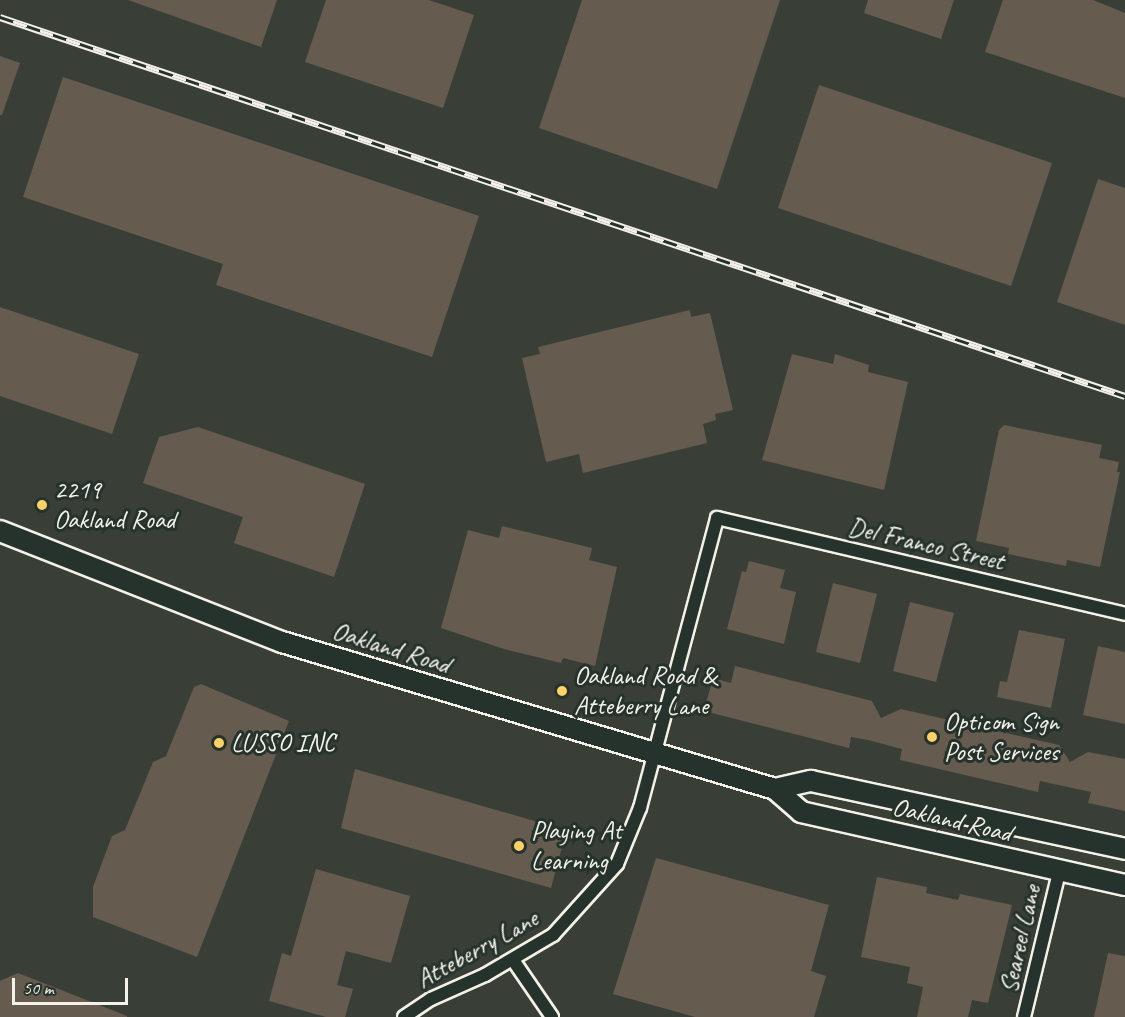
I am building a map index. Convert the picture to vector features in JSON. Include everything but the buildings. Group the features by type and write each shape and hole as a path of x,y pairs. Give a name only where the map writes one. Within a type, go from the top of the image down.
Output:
{"main road":[{"name":"Oakland Road","path":"0,531 282,642 654,755 775,789 801,812 1059,872 1125,885"},
{"name":"Oakland Road","path":"775,789 811,781 1125,849"}],"street":[{"name":"Del Franco Street","path":"717,518 1125,614"},
{"name":"Atteberry Lane","path":"404,1017 431,999 513,960 553,935 617,864 640,808 717,518"},
{"name":"Seareel Lane","path":"1024,1017 1059,872"},
{"path":"513,960 552,1017"}],"shaded area":[{"path":"0,0 1125,0 1125,1017 0,1017"}],"railway":[{"path":"0,17 1125,396"}],"place":[{"name":"2219 Oakland Road","path":"42,505"},
{"name":"Oakland Road & Atteberry Lane","path":"562,691"},
{"name":"Opticom Sign Post Services","path":"932,737"},
{"name":"LUSSO INC","path":"219,743"},
{"name":"Playing At Learning","path":"519,846"}]}
